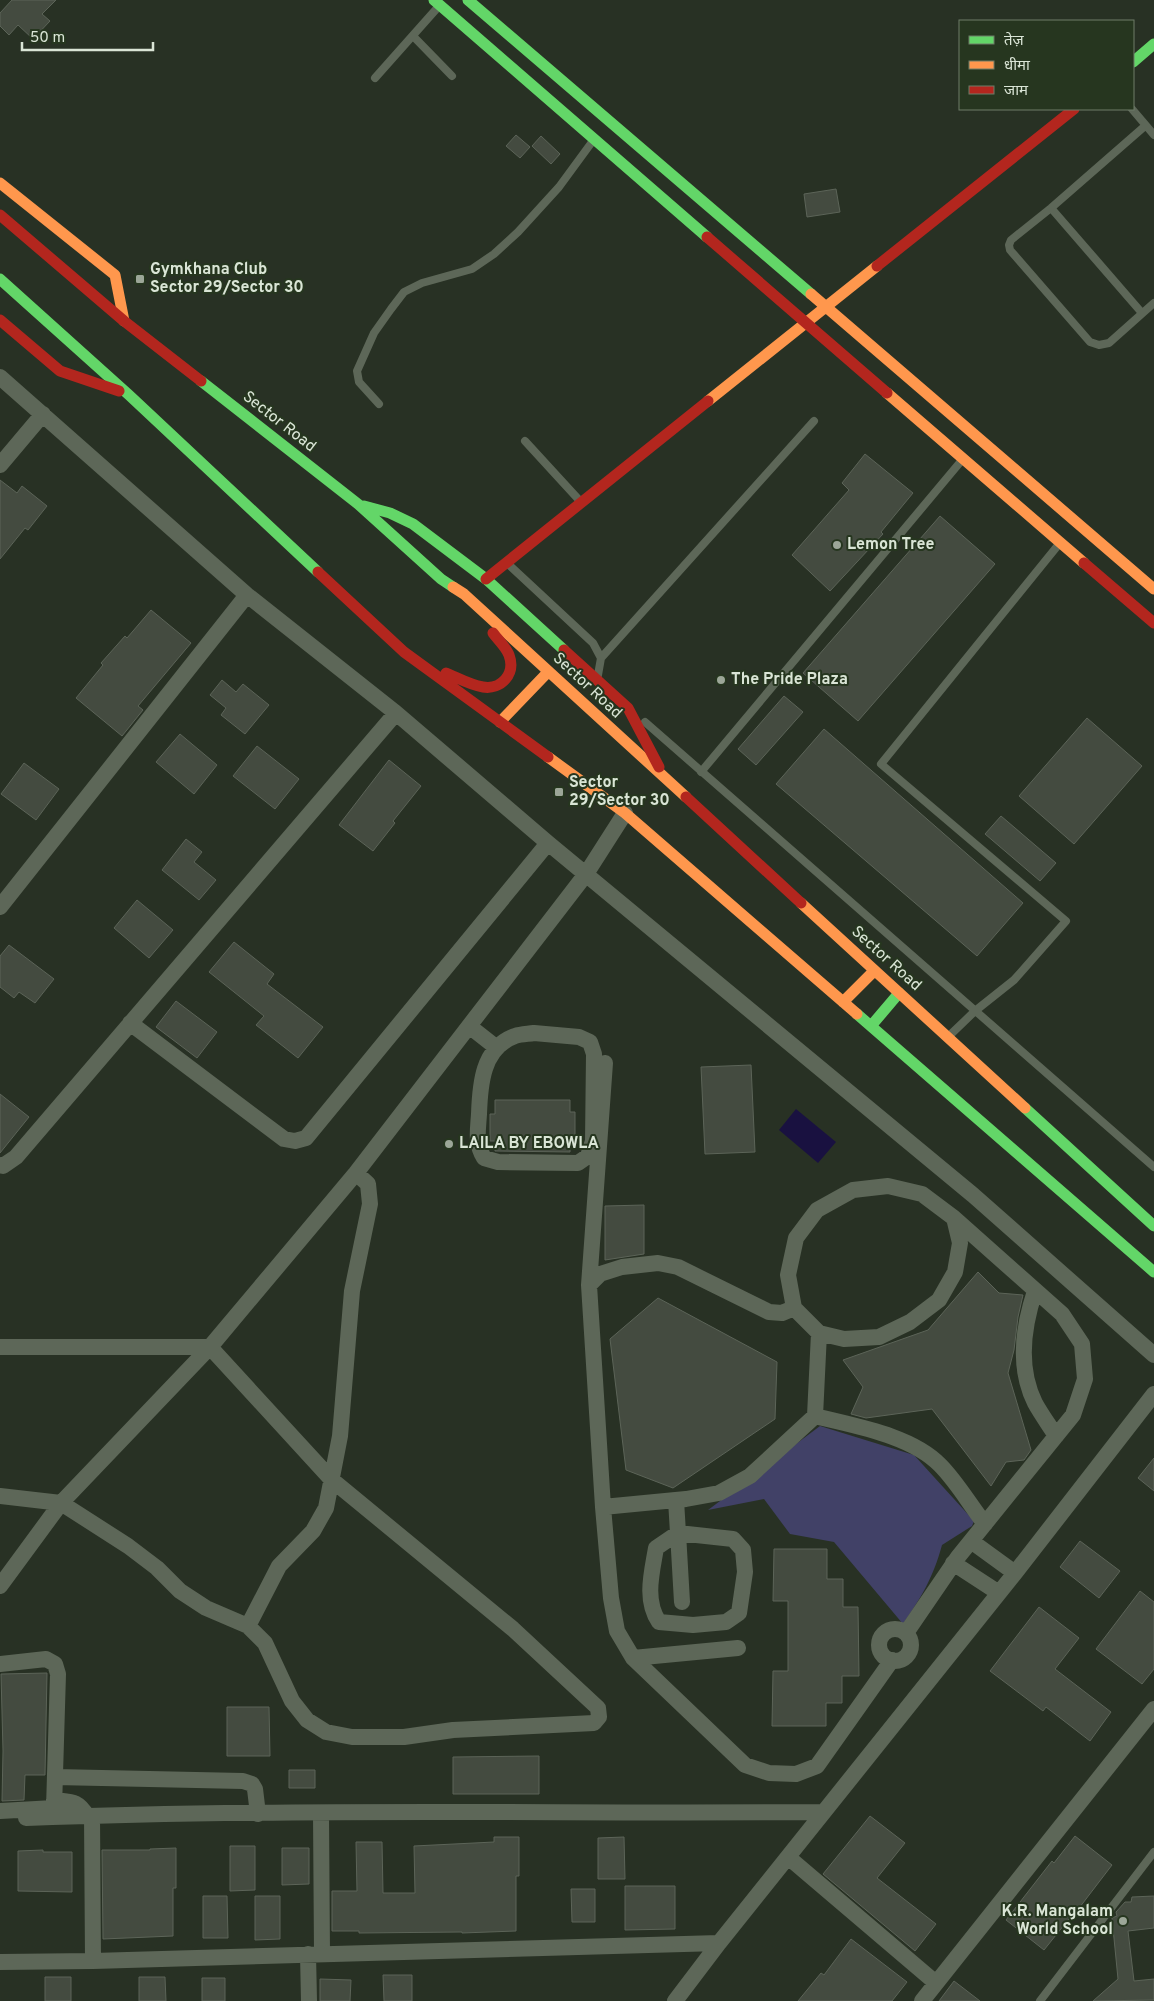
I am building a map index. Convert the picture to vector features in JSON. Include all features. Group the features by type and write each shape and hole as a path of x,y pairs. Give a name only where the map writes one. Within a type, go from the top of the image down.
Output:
{"main road":[{"path":"468,0 824,308 1134,589 1154,623"},
{"path":"437,2 805,323 1060,542 1134,589 1154,589"},
{"path":"1134,61 1154,44"},
{"path":"486,579 1073,110"},
{"path":"0,183 115,275 124,322"},
{"name":"Sector Road","path":"0,215 124,322 358,504 442,579 464,594 1154,1226"},
{"path":"0,279 129,395 404,652 625,813 1154,1272"},
{"path":"0,320 60,370 129,395"},
{"path":"358,504 390,513 413,524 486,579 598,679 628,708 666,781"},
{"path":"404,652 448,674 483,687 494,688 504,682 511,666 509,656 464,594"},
{"path":"500,722 548,672"},
{"path":"843,1002 874,971"},
{"path":"871,1026 899,993"}],"street":[{"path":"0,377 247,595 396,712 548,843 965,1188 1154,1354"},
{"path":"0,464 44,414"},
{"path":"0,907 247,595"},
{"path":"0,1165 3,1166 16,1157 396,712"},
{"path":"0,1586 61,1503 210,1347 356,1173 586,874 625,813"},
{"path":"130,1023 284,1139 295,1141 306,1138 548,843"},
{"path":"469,1026 497,1048"},
{"path":"534,1033 579,1037 590,1042 594,1054 593,1141 588,1156 578,1163 498,1162 484,1158 477,1147 480,1084 486,1064 497,1048 515,1036 534,1033"},
{"path":"605,1063 589,1285 603,1507 611,1598 617,1631 633,1658 745,1765 769,1773 796,1774 816,1766 892,1660"},
{"path":"248,1626 279,1566 313,1531 326,1508 340,1436 352,1291 370,1204 368,1184 356,1173"},
{"path":"906,1633 953,1563 1073,1415 1085,1379 1082,1344 1062,1314 954,1218 922,1194 888,1186 853,1190 816,1210 796,1238 788,1275 794,1308 819,1333 844,1339 879,1336 910,1322 939,1300 955,1272 960,1243 954,1218"},
{"path":"589,1285 600,1274 622,1267 658,1263 678,1267 769,1312 782,1313 794,1308"},
{"path":"1035,1291 1026,1317 1023,1345 1026,1369 1035,1402 1056,1436"},
{"path":"603,1507 676,1500 719,1493 750,1476 815,1416 819,1333"},
{"path":"0,1347 210,1347 332,1480 513,1629 598,1708 599,1717 594,1723 586,1725 453,1730 404,1737 352,1738 326,1732 307,1720 292,1701 265,1643 248,1626 200,1604 180,1590 157,1568 128,1546 61,1503 0,1496"},
{"path":"675,2001 719,1943 1015,1573 1154,1394"},
{"path":"815,1416 882,1434 913,1446 940,1464 985,1524"},
{"path":"676,1500 682,1602"},
{"path":"678,1533 733,1539 743,1550 745,1572 739,1613 726,1622 693,1625 659,1622 653,1613 650,1582 656,1548 678,1533"},
{"path":"971,1541 1015,1573"},
{"path":"953,1563 999,1593"},
{"path":"891,1629 902,1630 906,1633 911,1642 910,1652 902,1659 892,1660 887,1658 880,1650 879,1645 882,1635 891,1629"},
{"path":"633,1658 738,1648"},
{"path":"0,1664 46,1659 55,1664 58,1674 54,1808 48,1810 0,1811 0,1802"},
{"path":"922,2001 1154,1709"},
{"path":"55,1777 243,1781 252,1784 255,1789 258,1814"},
{"path":"54,1800 75,1802 82,1806 90,1816 93,1961"},
{"path":"26,1818 258,1814 824,1812"},
{"path":"309,2001 315,1954 321,1814"},
{"path":"788,1857 936,1983"},
{"path":"0,1962 719,1943"}],"lane":[{"path":"375,78 413,36 437,2"},
{"path":"413,36 452,76"},
{"path":"1133,110 1154,135"},
{"path":"1145,126 1051,208 1011,240 1009,245 1010,250 1090,342 1098,345 1109,343 1154,303"},
{"path":"379,404 359,382 357,370 374,333 404,292 422,283 472,269 494,254 518,232 559,187 594,140"},
{"path":"1051,208 1142,313"},
{"path":"598,679 601,658 814,421"},
{"path":"525,441 581,502"},
{"path":"701,772 963,458"},
{"path":"948,1038 975,1011 1014,980 1066,921 881,764 1060,542"},
{"path":"506,563 593,643 601,658"},
{"path":"628,708 1154,1167"},
{"path":"1040,2001 1154,1852"}],"shaded area":[{"path":"796,1109 836,1142 818,1163 779,1130"},
{"path":"820,1426 914,1455 974,1521 972,1526 942,1545 926,1586 903,1624 834,1542 790,1534 764,1499 708,1510"}],"building":[{"path":"12,0 56,0 42,14 50,21 33,39 18,25 9,35 0,26 0,13"},
{"path":"516,135 530,147 520,158 506,146"},
{"path":"541,136 560,154 551,164 532,146"},
{"path":"836,189 840,212 807,217 804,194"},
{"name":"Lemon Tree","path":"865,454 913,493 881,532 883,534 830,591 792,555 849,490 842,483"},
{"path":"0,480 17,493 22,486 47,506 28,530 25,528 0,559"},
{"path":"940,516 995,564 858,721 803,673"},
{"path":"151,610 191,643 138,706 143,710 122,736 76,698 103,665 101,663 125,636 127,638"},
{"path":"222,680 236,692 243,684 269,705 245,734 221,715 226,708 210,695"},
{"path":"784,696 803,712 756,765 738,749"},
{"path":"1087,718 1142,766 1074,844 1019,796"},
{"path":"824,729 1023,903 977,956 776,784"},
{"path":"180,734 217,765 194,794 156,762"},
{"path":"257,746 299,779 275,809 233,776"},
{"path":"389,760 421,786 393,821 395,823 373,851 339,825"},
{"path":"24,763 59,789 36,820 1,794"},
{"path":"1001,816 1056,863 1040,881 985,834"},
{"path":"186,839 202,852 194,862 216,880 199,900 162,870"},
{"path":"137,900 173,930 149,958 114,928"},
{"path":"234,942 274,974 267,984 323,1027 298,1058 256,1025 264,1016 209,972"},
{"path":"9,945 54,979 35,1003 19,992 14,998 0,987 0,956"},
{"path":"176,1001 217,1032 197,1058 156,1027"},
{"path":"751,1065 755,1152 705,1154 701,1067"},
{"path":"0,1094 29,1117 0,1153"},
{"path":"495,1100 570,1100 570,1112 575,1112 575,1139 570,1139 570,1152 495,1151 495,1141 490,1141 490,1114 495,1114"},
{"path":"644,1205 644,1254 605,1260 605,1206"},
{"path":"978,1272 999,1293 1023,1295 1014,1350 1008,1373 1031,1450 1024,1460 1006,1462 991,1486 932,1409 866,1418 851,1414 863,1387 843,1360 928,1330"},
{"path":"658,1298 777,1362 775,1419 673,1488 626,1470 610,1339"},
{"path":"1154,1458 1154,1491 1138,1478"},
{"path":"1080,1541 1120,1571 1099,1598 1060,1567"},
{"path":"774,1549 827,1549 827,1579 843,1579 843,1607 858,1607 859,1676 842,1676 842,1703 826,1703 826,1726 772,1726 773,1671 788,1671 788,1601 773,1601"},
{"path":"1140,1591 1154,1602 1154,1669 1142,1684 1096,1649"},
{"path":"1039,1607 1079,1638 1055,1669 1111,1712 1090,1741 1046,1707 1043,1711 990,1671"},
{"path":"47,1673 45,1775 25,1775 24,1800 2,1801 1,1674"},
{"path":"227,1707 269,1707 270,1756 227,1756"},
{"path":"539,1756 539,1794 453,1794 453,1757"},
{"path":"289,1770 315,1770 315,1788 289,1788"},
{"path":"870,1816 905,1843 877,1878 936,1924 915,1951 823,1874"},
{"path":"1075,1836 1112,1865 1044,1950 1006,1920 1052,1861 1054,1863"},
{"path":"494,1837 519,1837 519,1876 516,1876 516,1931 359,1933 359,1931 332,1931 332,1891 357,1891 356,1842 382,1842 383,1893 415,1893 414,1846 494,1842"},
{"path":"624,1837 625,1879 598,1879 598,1838"},
{"path":"230,1846 255,1846 255,1890 230,1891"},
{"path":"176,1848 176,1888 173,1888 173,1936 103,1939 102,1850"},
{"path":"282,1848 309,1848 309,1884 282,1885"},
{"path":"43,1850 43,1852 72,1852 72,1892 18,1891 18,1851"},
{"path":"625,1886 675,1886 675,1929 625,1930"},
{"path":"571,1889 595,1889 595,1922 572,1922"},
{"path":"203,1896 227,1896 228,1938 203,1938"},
{"path":"255,1896 280,1896 280,1939 255,1940"},
{"path":"1154,1896 1154,1928 1128,1931 1134,1981 1154,1979 1154,2000 1093,2001 1118,1979 1112,1918 1117,1916 1116,1912 1125,1902 1131,1902 1132,1897"},
{"path":"851,1939 907,1982 892,2001 798,2001 821,1973 824,1975"},
{"path":"383,1975 412,1975 412,2001 384,2001"},
{"path":"45,1977 71,1977 71,2001 45,2001"},
{"path":"139,1977 165,1977 166,2001 139,2001"},
{"path":"202,1978 225,1978 225,2001 202,2001"},
{"path":"320,1979 351,1980 350,2001 320,2001"},
{"path":"954,1981 980,2001 939,2001"}],"traffic: fast":[{"path":"434,0 707,237"},
{"path":"468,0 811,294"},
{"path":"1134,61 1154,44"},
{"path":"0,279 129,395 318,572"},
{"path":"201,381 358,504 441,579 453,587"},
{"path":"364,506 390,513 413,524 486,579 564,650"},
{"path":"871,1026 899,993"},
{"path":"857,1014 1154,1272"},
{"path":"1025,1108 1154,1226"}],"traffic: slow":[{"path":"0,183 115,275 124,321"},
{"path":"708,401 877,266"},
{"path":"811,294 1154,589"},
{"path":"887,393 1084,563"},
{"path":"453,587 464,594 686,797"},
{"path":"500,722 548,672"},
{"path":"548,757 625,813 857,1014"},
{"path":"801,903 1025,1108"},
{"path":"843,1002 874,971"}],"traffic: jam":[{"path":"877,266 1073,110"},
{"path":"0,215 124,321 201,381"},
{"path":"707,237 887,393"},
{"path":"0,320 60,371 119,391"},
{"path":"486,579 708,401"},
{"path":"1084,563 1154,623"},
{"path":"318,572 404,652 548,757"},
{"path":"446,673 483,687 496,686 501,683 509,674 511,662 506,649 493,633"},
{"path":"564,650 628,708 659,767"},
{"path":"686,797 801,903"}],"place":[{"name":"Gymkhana Club Sector 29/Sector 30","path":"140,279"},
{"name":"Lemon Tree","path":"837,545"},
{"name":"The Pride Plaza","path":"721,680"},
{"name":"Sector 29/Sector 30","path":"559,792"},
{"name":"LAILA BY EBOWLA","path":"449,1144"},
{"name":"K.R. Mangalam World School","path":"1123,1921"}]}
